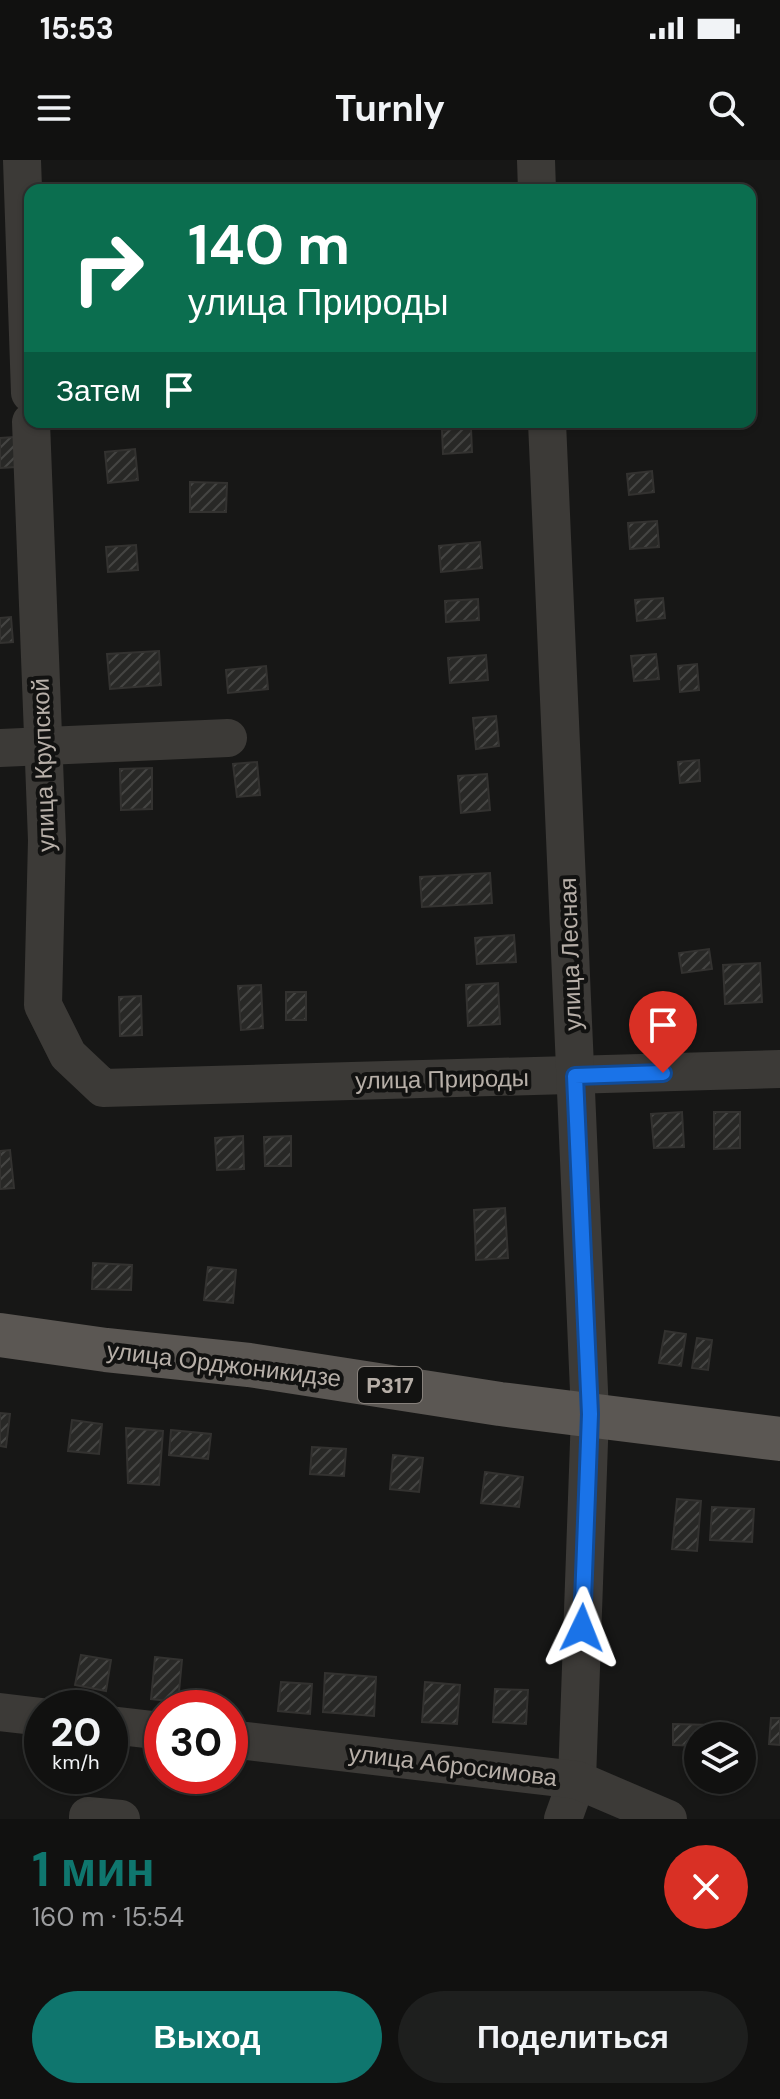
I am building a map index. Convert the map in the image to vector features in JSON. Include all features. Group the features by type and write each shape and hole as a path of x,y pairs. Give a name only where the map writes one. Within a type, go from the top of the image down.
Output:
{"main road":[{"name":"улица Орджоникидзе","path":"0,1335 249,1365 500,1404 780,1439"}],"street":[{"path":"22,160 24,218"},
{"path":"536,160 537,184"},
{"name":"улица Крупской","path":"31,428 47,840 43,1005 68,1055 103,1088"},
{"name":"улица Лесная","path":"547,428 590,1414 577,1780 563,1819"},
{"path":"0,748 228,738"},
{"name":"улица Природы","path":"103,1088 780,1069"},
{"path":"0,1712 24,1715"},
{"name":"улица Абросимова","path":"248,1741 577,1780 668,1819"}],"building":[{"path":"471,428 472,452 443,454 442,430"},
{"path":"14,437 16,467 0,468 0,438"},
{"path":"135,449 138,480 108,483 105,452"},
{"path":"652,471 654,492 629,495 627,474"},
{"path":"190,482 227,483 226,512 190,512"},
{"path":"657,521 659,547 630,549 628,523"},
{"path":"480,542 482,568 441,572 439,546"},
{"path":"136,545 138,570 108,572 106,547"},
{"path":"663,598 665,618 637,621 635,600"},
{"path":"478,599 479,620 446,622 445,601"},
{"path":"11,617 13,642 0,643 0,618"},
{"path":"159,651 161,685 110,689 107,654"},
{"path":"656,654 659,679 634,681 631,656"},
{"path":"486,655 488,680 450,683 448,658"},
{"path":"697,664 699,690 680,692 678,666"},
{"path":"266,666 268,689 228,693 226,670"},
{"path":"496,716 499,746 476,749 473,718"},
{"path":"699,760 700,781 680,783 678,762"},
{"path":"257,762 260,795 237,797 233,764"},
{"path":"152,768 152,809 121,810 120,769"},
{"path":"487,774 490,810 461,813 458,776"},
{"path":"490,873 492,903 422,907 420,877"},
{"path":"514,935 516,962 477,964 475,938"},
{"path":"709,949 712,969 682,973 679,953"},
{"path":"760,963 762,1002 725,1004 723,965"},
{"path":"498,983 500,1024 468,1026 466,985"},
{"path":"261,985 263,1028 241,1030 238,986"},
{"path":"286,992 306,992 306,1020 286,1020"},
{"path":"141,996 142,1035 120,1036 119,997"},
{"path":"682,1112 684,1147 654,1148 651,1114"},
{"path":"714,1112 740,1112 740,1148 714,1149"},
{"path":"243,1136 244,1169 217,1170 215,1138"},
{"path":"291,1136 291,1166 265,1166 264,1137"},
{"path":"10,1150 14,1188 0,1189 0,1151"},
{"path":"505,1208 508,1258 476,1260 474,1210"},
{"path":"93,1263 132,1265 131,1290 92,1289"},
{"path":"208,1267 236,1270 233,1303 204,1300"},
{"path":"665,1331 686,1334 681,1366 659,1363"},
{"path":"697,1338 712,1340 708,1370 692,1368"},
{"path":"0,1413 10,1414 6,1447 0,1446"},
{"path":"72,1420 102,1424 99,1454 68,1451"},
{"path":"126,1428 163,1431 159,1485 128,1483"},
{"path":"171,1430 211,1434 208,1459 169,1455"},
{"path":"312,1447 346,1449 344,1476 310,1474"},
{"path":"393,1455 423,1458 419,1492 390,1489"},
{"path":"485,1472 523,1477 519,1507 481,1503"},
{"path":"677,1499 701,1501 697,1551 672,1549"},
{"path":"712,1507 754,1509 752,1542 710,1540"},
{"path":"81,1655 111,1660 106,1690 75,1685"},
{"path":"155,1657 182,1660 179,1690 152,1690"},
{"path":"325,1673 376,1677 374,1716 323,1712"},
{"path":"281,1682 312,1684 310,1714 278,1711"},
{"path":"425,1682 460,1685 457,1724 422,1722"},
{"path":"495,1689 528,1690 526,1724 493,1722"},
{"path":"771,1718 780,1718 780,1745 769,1744"},
{"path":"673,1724 684,1724 684,1745 673,1745"}],"route":[{"path":"582,1628 590,1414 575,1076 663,1073"}]}
